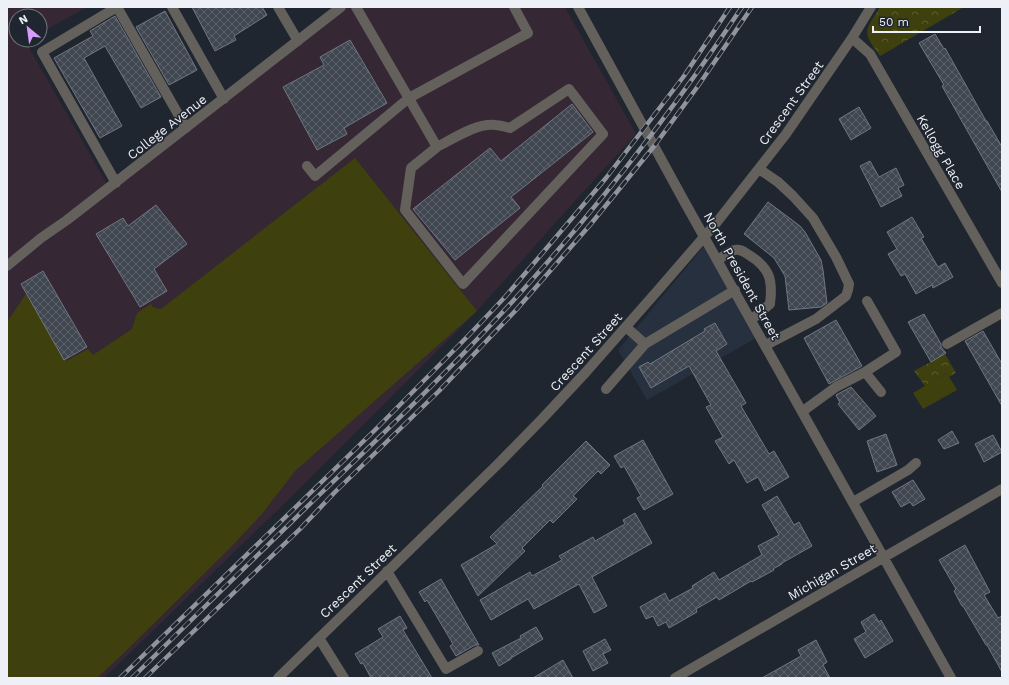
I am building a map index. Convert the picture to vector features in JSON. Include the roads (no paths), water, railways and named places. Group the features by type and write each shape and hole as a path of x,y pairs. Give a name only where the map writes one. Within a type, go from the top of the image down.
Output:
{"street":[{"path":"116,182 42,52 117,7 186,128"},
{"path":"172,7 224,99"},
{"path":"278,7 298,41"},
{"name":"College Avenue","path":"7,266 41,238 67,220 342,7"},
{"path":"356,7 437,147"},
{"path":"307,166 315,176 409,98 528,32 514,7"},
{"name":"North President Street","path":"578,7 951,678"},
{"name":"Crescent Street","path":"278,678 503,459 626,327 705,236 786,134 852,38 871,7"},
{"name":"Kellogg Place","path":"852,38 870,54 1002,283"},
{"path":"569,89 603,134 463,284 405,210 411,168 437,147 465,132 479,127 494,124 510,128 569,89"},
{"path":"759,169 778,182 813,218 836,257 849,284 846,296 816,319 766,345"},
{"path":"718,260 733,250 741,250 759,261 767,270 771,285 770,304 752,320"},
{"path":"606,389 645,344 735,290"},
{"path":"803,411 836,387 865,372 896,352 867,301"},
{"path":"947,344 1002,313"},
{"path":"626,327 645,344"},
{"path":"865,372 881,392"},
{"path":"853,502 908,470 916,463"},
{"name":"Michigan Street","path":"675,678 1002,489"},
{"path":"387,571 446,669 478,651"},
{"path":"319,638 344,678"}],"railway":[{"path":"120,678 376,429 505,297 606,178 684,76 730,7"},
{"path":"132,678 415,402 512,302 574,232 633,159 689,84 742,7"},
{"path":"145,678 300,529 335,492 439,391 517,309 590,225 655,145 698,86 752,7"}]}
